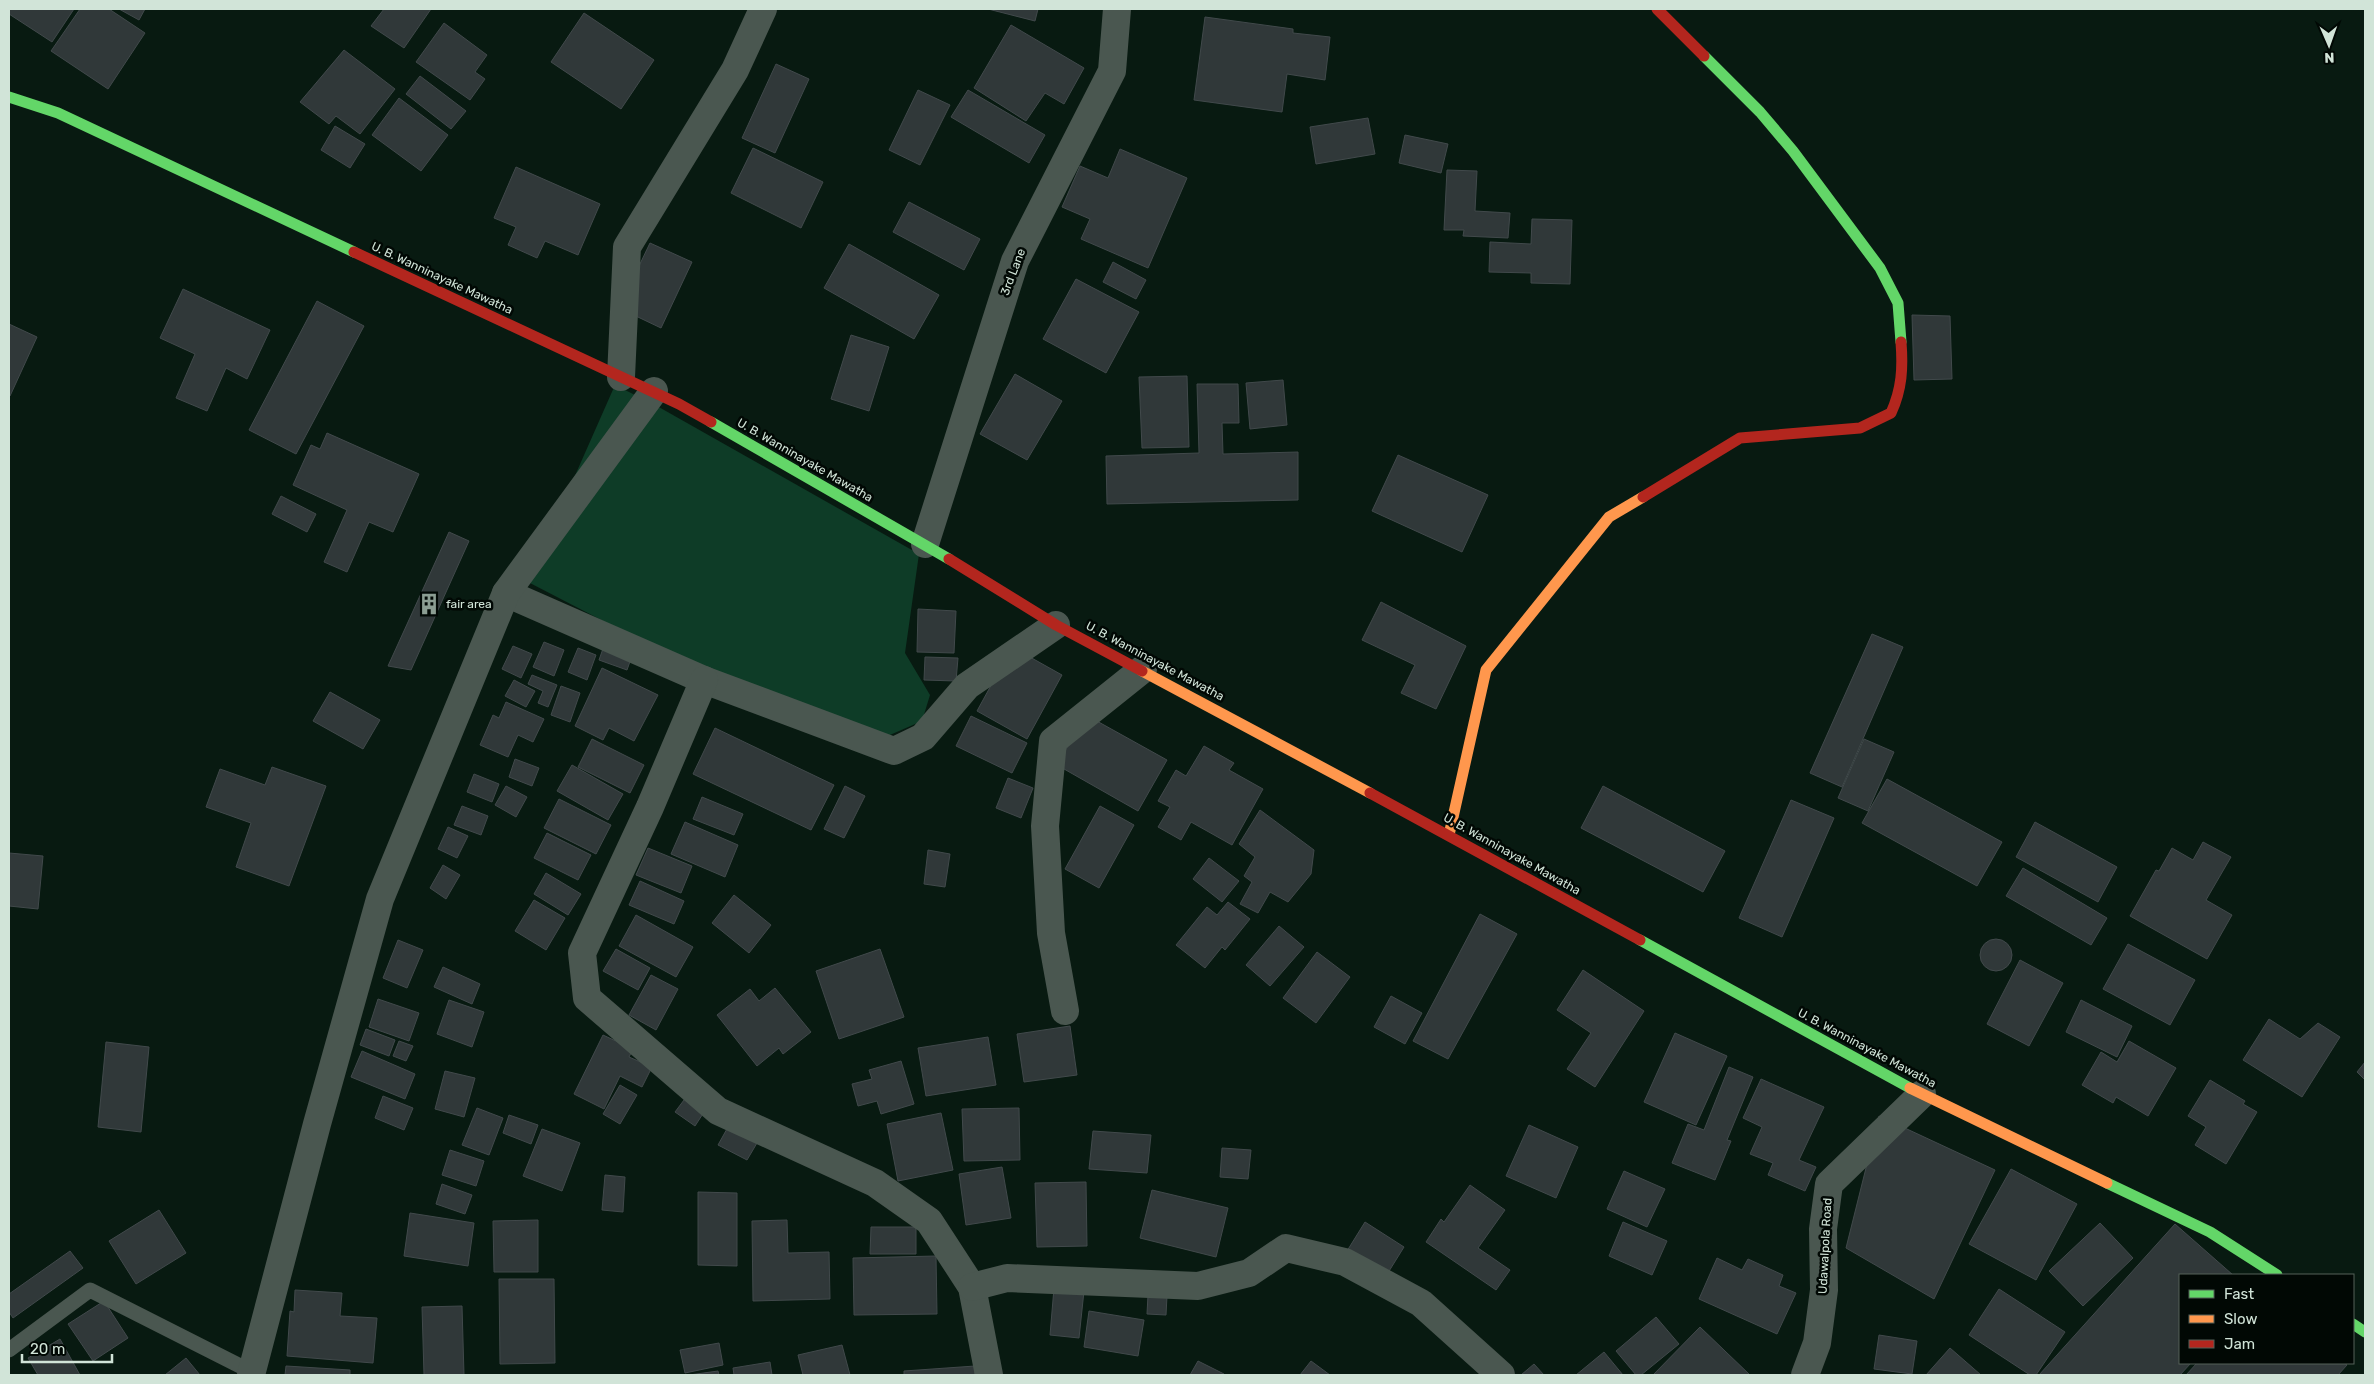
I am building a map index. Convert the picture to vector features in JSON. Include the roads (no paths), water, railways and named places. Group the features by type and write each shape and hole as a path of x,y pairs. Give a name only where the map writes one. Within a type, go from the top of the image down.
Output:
{"main road":[{"path":"1450,835 1486,670 1609,517 1740,438 1860,428 1891,413 1899,395 1904,371 1898,303 1880,268 1793,151 1753,106 1657,9"},
{"name":"U. B. Wanninayake Mawatha","path":"9,97 58,113 654,391 925,544 1056,625 1143,669 1450,835 1922,1094 2210,1232 2275,1274"},
{"path":"2354,1325 2365,1332"}],"street":[{"path":"621,376 628,247 735,70 763,9"},
{"name":"3rd Lane","path":"925,544 1015,261 1112,71 1117,9"},
{"path":"252,1373 317,1124 380,899 506,593 654,391"},
{"path":"506,593 704,680 894,751 923,737 967,686 1056,625"},
{"path":"1065,1011 1051,933 1045,826 1054,741 1143,669"},
{"path":"704,680 650,807 582,953 587,998 718,1111 874,1183 929,1221 972,1287 989,1375"},
{"name":"Udawalpola Road","path":"1805,1375 1818,1342 1824,1290 1824,1229 1829,1184 1922,1094"},
{"path":"972,1287 1007,1278 1198,1286 1249,1273 1286,1248 1346,1262 1421,1303 1501,1375"}],"lane":[{"path":"9,1350 90,1290 252,1373"}],"place":[{"name":"fair area","path":"429,604"}]}
